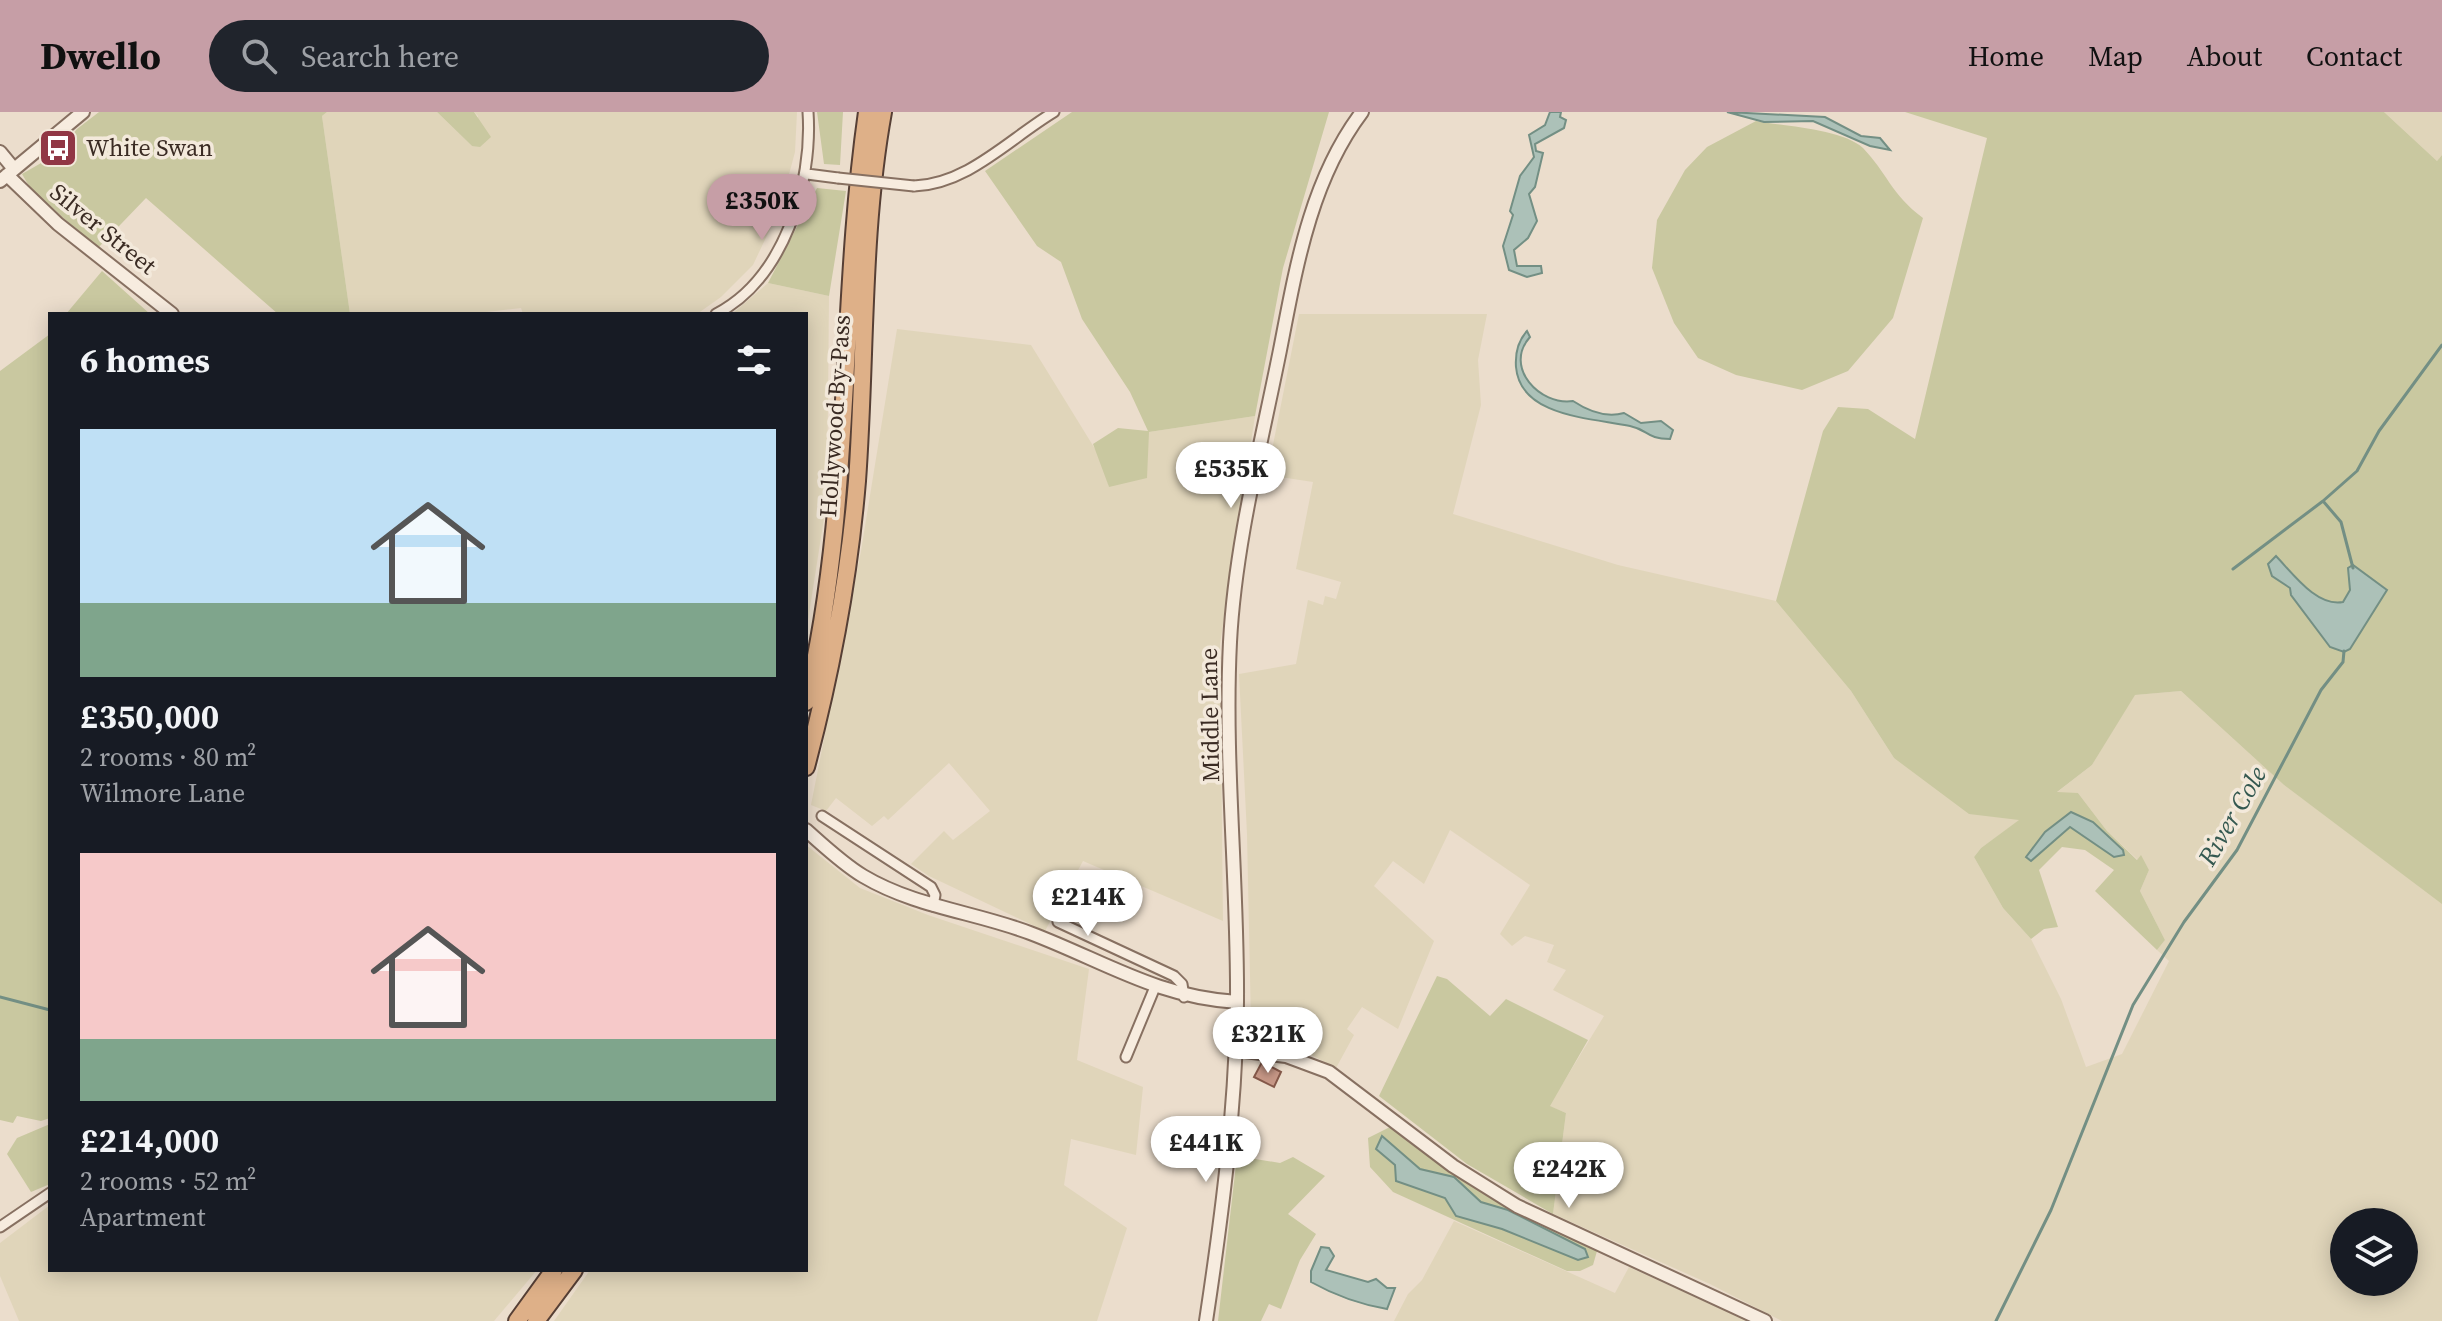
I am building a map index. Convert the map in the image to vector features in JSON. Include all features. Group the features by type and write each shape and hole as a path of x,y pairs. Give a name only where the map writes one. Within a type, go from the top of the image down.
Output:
{"highway":[{"name":"Hollywood By-Pass","path":"808,692 824,609 841,482 852,264 867,112"},
{"name":"Hollywood By-Pass","path":"808,759 829,676 849,558 857,482 872,192 883,112"},
{"path":"517,1321 553,1272"},
{"path":"536,1321 573,1272"}],"street":[{"path":"7,175 83,112"},
{"path":"720,312 728,308 772,258 793,218 807,174 808,112"},
{"path":"807,174 914,186 944,182 963,173 1054,112"},
{"name":"Middle Lane","path":"1206,1321 1220,1224 1236,1050 1229,678 1234,612 1292,281 1319,192 1354,118 1362,112"},
{"name":"Silver Street","path":"0,152 7,175 58,224 169,312"},
{"path":"822,816 931,887 935,895 933,906"},
{"path":"808,832 862,876 933,906 1029,932 1184,997 1237,1002"},
{"path":"1058,922 1174,976 1182,984 1184,997"},
{"path":"1126,1057 1155,987"},
{"path":"1236,1050 1286,1056 1329,1072 1453,1166 1517,1206 1765,1321"},
{"path":"0,1227 48,1194"}],"shaded area":[{"path":"327,112 437,112 472,146 478,116 474,112 797,112 795,152 780,208 753,265 721,297 700,312 522,312 521,308 486,312 350,312 322,116"},
{"path":"1550,112 1561,112 1560,117 1566,120 1564,128 1535,144 1536,151 1543,153 1535,187 1529,194 1537,221 1528,238 1514,250 1517,266 1541,266 1542,273 1527,277 1509,270 1503,246 1513,215 1510,211 1520,176 1534,157 1529,135 1545,125"},
{"path":"1727,112 1825,117 1861,136 1880,138 1890,150 1870,146 1813,121 1764,122"},
{"path":"2384,112 2442,112 2442,155 2437,161"},
{"path":"768,283 829,296 827,499 808,620 808,312 734,312"},
{"path":"1299,314 1487,314 1478,360 1481,405 1453,514 1618,565 1776,601 1851,691 1894,758 2020,820 1981,848 1974,857 2003,908 2031,939 2061,999 2086,1067 2122,1054 2169,961 2157,950 2165,940 2140,891 2149,870 2141,856 2138,860 2107,831 2078,793 2056,793 2092,765 2134,695 2181,691 2284,785 2442,903 2442,1321 1782,1321 1710,1284 1553,1214 1566,1113 1549,1106 1604,1016 1553,990 1566,970 1547,962 1554,945 1525,936 1512,946 1500,934 1530,885 1450,830 1424,884 1393,861 1374,886 1434,941 1398,1029 1362,1007 1347,1029 1354,1035 1336,1068 1251,1023 1247,834 1239,674 1296,664 1308,600 1323,605 1325,596 1336,599 1341,582 1296,569 1313,482 1267,475"},
{"path":"897,329 1031,345 1100,457 1109,487 1149,432 1255,416 1220,644 1223,921 1083,861 1045,931 929,876 911,864 944,831 953,840 990,811 949,763 888,820 884,816 872,826 836,798 826,811 811,805 861,551"},
{"path":"1527,331 1530,337 1523,349 1523,372 1538,391 1561,401 1573,401 1597,413 1624,413 1641,423 1661,421 1673,430 1670,439 1656,438 1630,426 1560,412 1530,396 1520,384 1516,367 1518,348"},
{"path":"2276,556 2306,588 2324,600 2343,602 2350,590 2348,568 2353,565 2387,590 2350,649 2344,652 2330,647 2291,595 2290,588 2272,576 2268,564"},
{"path":"2071,812 2093,822 2123,850 2124,855 2114,857 2070,827 2031,861 2026,857 2045,832"},
{"path":"808,847 860,888 928,915 1089,969 1077,1060 1143,1087 1136,1155 1071,1139 1064,1185 1127,1228 1097,1321 554,1321 589,1272 808,1272"},
{"path":"1382,1136 1420,1169 1454,1177 1481,1202 1508,1210 1585,1249 1588,1257 1578,1260 1502,1229 1456,1216 1445,1198 1396,1181 1395,1165 1376,1149"},
{"path":"48,1207 48,1272 535,1272 494,1321 19,1321 0,1276 0,1243"},
{"path":"1454,1221 1615,1293 1629,1267 1748,1321 1394,1321 1408,1294 1422,1280"},
{"path":"1321,1247 1329,1248 1334,1256 1326,1270 1368,1282 1376,1279 1387,1288 1395,1288 1387,1309 1348,1299 1311,1282 1311,1271"}],"green space":[{"path":"99,112 327,112 322,116 350,312 276,312 146,198 97,249 29,186 22,174 55,155 77,129"},
{"path":"437,112 474,112 491,137 480,147 472,146"},
{"path":"817,112 843,112 840,165 824,164"},
{"path":"1072,112 1329,112 1283,268 1255,416 1149,432 1147,478 1109,487 1093,444 1118,428 1148,431 1130,392 1082,319 1061,262 1037,246 985,171"},
{"path":"1905,112 2384,112 2437,161 2442,155 2442,904 2284,785 2181,691 2135,695 2092,765 2057,792 2078,793 2107,831 2137,860 2141,855 2149,870 2140,891 2165,940 2157,950 2095,891 2114,870 2085,850 2062,847 2039,870 2058,927 2044,929 2031,939 2003,908 1974,857 1981,848 2019,820 1969,814 1894,758 1851,691 1776,601 1823,431 1838,407 1868,409 1915,439 1987,138"},
{"path":"1756,121 1827,132 1854,142 1863,148 1896,192 1923,218 1893,318 1848,371 1802,390 1736,375 1698,358 1674,323 1652,268 1657,220 1685,170 1707,147"},
{"path":"817,188 846,191 829,296 768,283"},
{"path":"102,271 148,312 68,312"},
{"path":"48,335 48,1119 41,1121 17,1116 13,1123 0,1120 0,371"},
{"path":"1437,976 1447,979 1490,1016 1506,999 1588,1040 1550,1106 1566,1113 1553,1214 1467,1164 1379,1096"},
{"path":"48,1125 48,1185 31,1192 7,1154 17,1138"},
{"path":"1390,1127 1470,1184 1597,1251 1593,1265 1580,1271 1567,1271 1393,1192 1370,1167 1368,1138"},
{"path":"1237,1156 1280,1163 1293,1157 1325,1176 1288,1214 1316,1234 1300,1260 1281,1309 1269,1304 1261,1321 1218,1321"}],"building":[{"path":"1262,1062 1281,1072 1274,1087 1254,1077"}],"waterway":[{"name":"River Cole","path":"2353,568 2341,522 2323,501 2357,471 2379,431 2442,345"},
{"path":"2233,569 2323,501"},
{"name":"River Cole","path":"1996,1321 2051,1210 2133,1005 2184,922 2237,850 2321,690 2343,662 2344,651"},
{"path":"0,997 48,1009"}],"place":[{"name":"White Swan","path":"58,148"}]}
